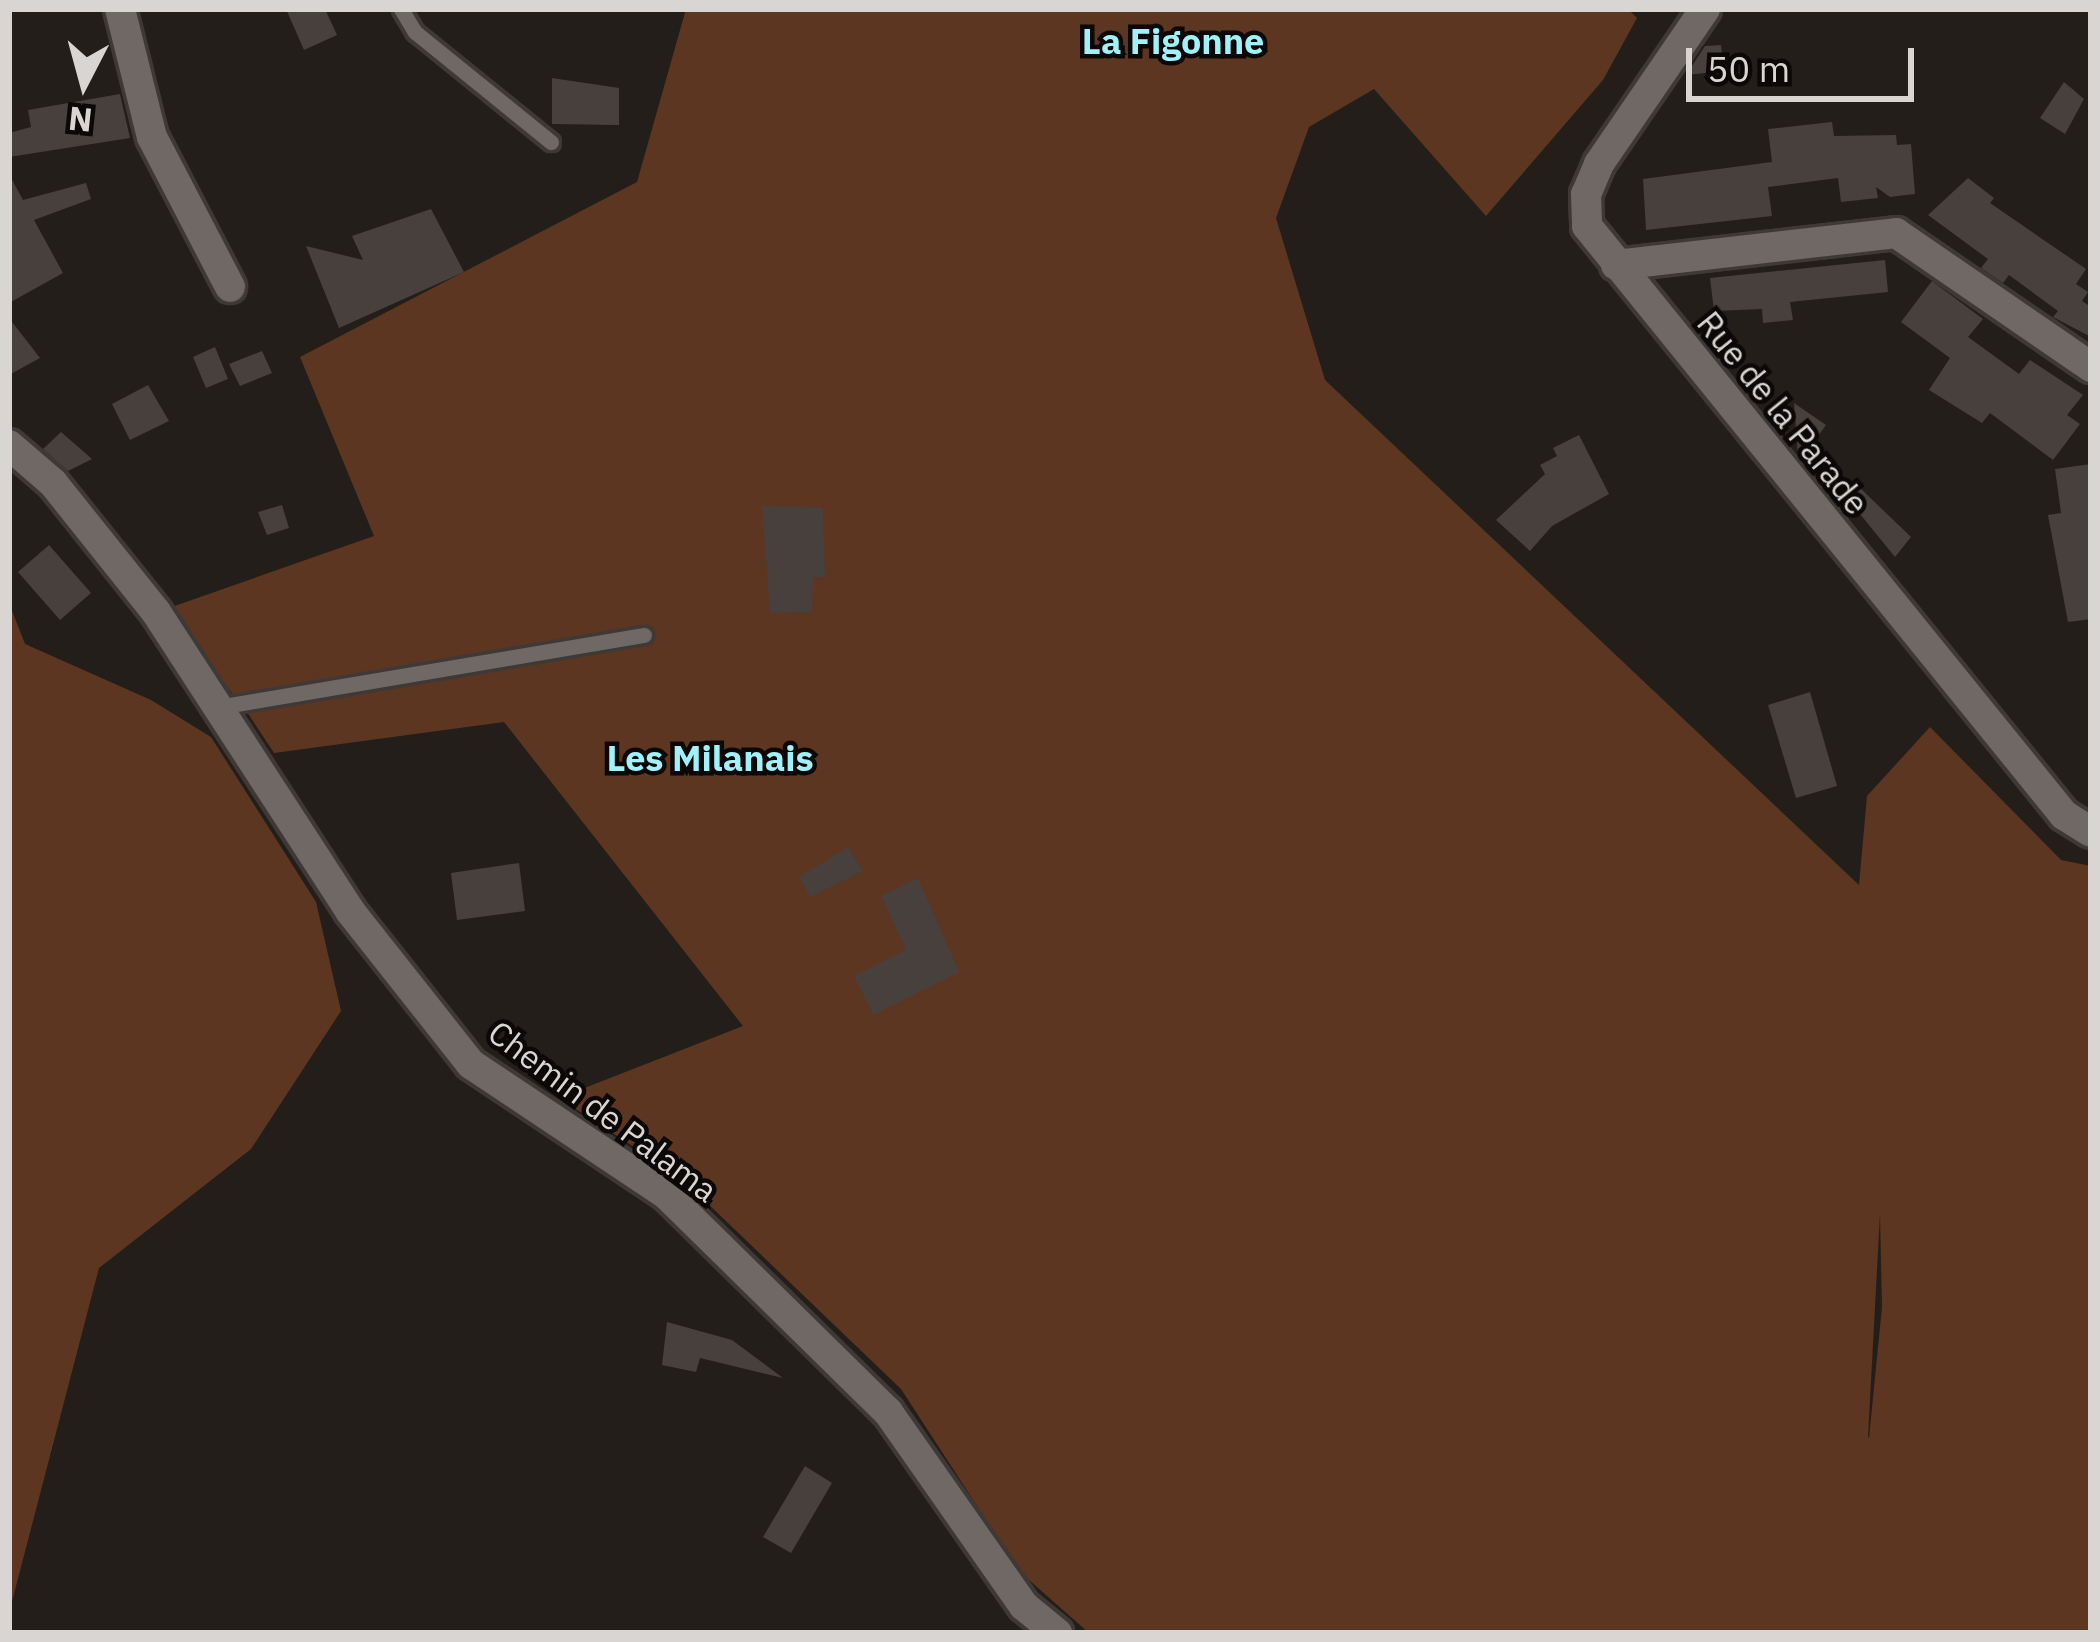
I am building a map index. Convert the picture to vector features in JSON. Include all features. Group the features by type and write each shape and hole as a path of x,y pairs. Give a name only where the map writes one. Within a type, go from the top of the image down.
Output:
{"street":[{"path":"120,9 152,137 230,287"},
{"name":"Rue de la Parade","path":"1706,9 1586,194 1587,226 2064,815 2091,832"},
{"path":"1616,265 1896,233 2091,367"},
{"name":"Chemin de Palama","path":"9,445 53,483 224,706 350,910 471,1064 666,1194 888,1412 1024,1606 1057,1633"}],"lane":[{"path":"401,9 432,47 551,142"},
{"path":"224,706 644,635"}],"shaded area":[{"path":"686,9 1628,9 1637,18 1603,80 1486,216 1374,89 1309,127 1276,218 1325,380 1859,885 1867,796 1930,727 2061,860 2091,866 2091,1633 1089,1633 1020,1572 901,1389 680,1177 559,1098 743,1026 504,722 274,753 247,712 260,706 235,697 166,609 374,536 300,357 637,182","holes":["1880,1214 1882,1307 1869,1438"]},
{"path":"9,603 25,644 151,700 211,737 316,902 341,1011 251,1149 99,1268 9,1613"}],"building":[{"path":"286,9 325,9 337,35 304,50"},
{"path":"1721,45 1724,71 1686,75 1705,46"},
{"path":"552,78 619,88 619,125 552,124"},
{"path":"2064,82 2084,99 2065,134 2040,118"},
{"path":"120,94 130,138 9,157 9,133 31,127 28,110"},
{"path":"1832,122 1834,136 1896,135 1897,145 1911,144 1915,194 1890,197 1876,187 1878,198 1841,202 1838,178 1768,187 1772,216 1646,230 1643,179 1772,162 1768,129"},
{"path":"9,174 23,200 86,183 91,199 34,220 63,273 9,303"},
{"path":"1968,178 1994,198 1990,203 2086,269 2076,284 2088,292 2082,301 2091,307 2091,337 2053,317 2058,311 2009,275 2003,283 1981,268 1988,259 1928,215"},
{"path":"431,209 464,272 339,328 306,246 363,260 352,236"},
{"path":"1885,260 1888,292 1790,302 1793,320 1763,323 1762,309 1714,311 1710,278"},
{"path":"1932,281 1983,319 1968,337 2019,374 2030,360 2083,395 2067,415 2080,424 2053,460 1990,413 1982,423 1929,390 1950,358 1901,322"},
{"path":"9,318 40,358 9,375"},
{"path":"215,347 228,379 206,388 193,357"},
{"path":"262,351 272,373 240,386 229,364"},
{"path":"148,385 169,421 130,440 112,404"},
{"path":"1794,403 1826,425 1801,459 1798,456"},
{"path":"61,432 92,459 68,471 43,449"},
{"path":"1579,435 1609,494 1552,526 1530,551 1496,520 1545,474 1540,465 1557,456 1553,448"},
{"path":"2091,464 2091,619 2068,622 2048,515 2061,513 2055,469"},
{"path":"1859,487 1911,537 1895,557 1847,498"},
{"path":"282,505 289,528 267,535 258,512"},
{"path":"762,505 823,508 825,577 813,577 812,612 770,613"},
{"path":"49,545 91,593 60,620 18,572"},
{"path":"1810,692 1837,786 1796,798 1768,705"},
{"path":"848,847 863,871 810,897 799,877"},
{"path":"519,863 525,911 457,920 451,873"},
{"path":"918,878 959,972 873,1015 854,976 906,950 881,896"},
{"path":"667,1322 732,1340 783,1378 700,1358 696,1372 662,1365"},
{"path":"805,1466 832,1483 791,1553 763,1537"}],"district":[{"name":"La Figonne","path":"1173,41"},
{"name":"Les Milanais","path":"710,758"}]}
